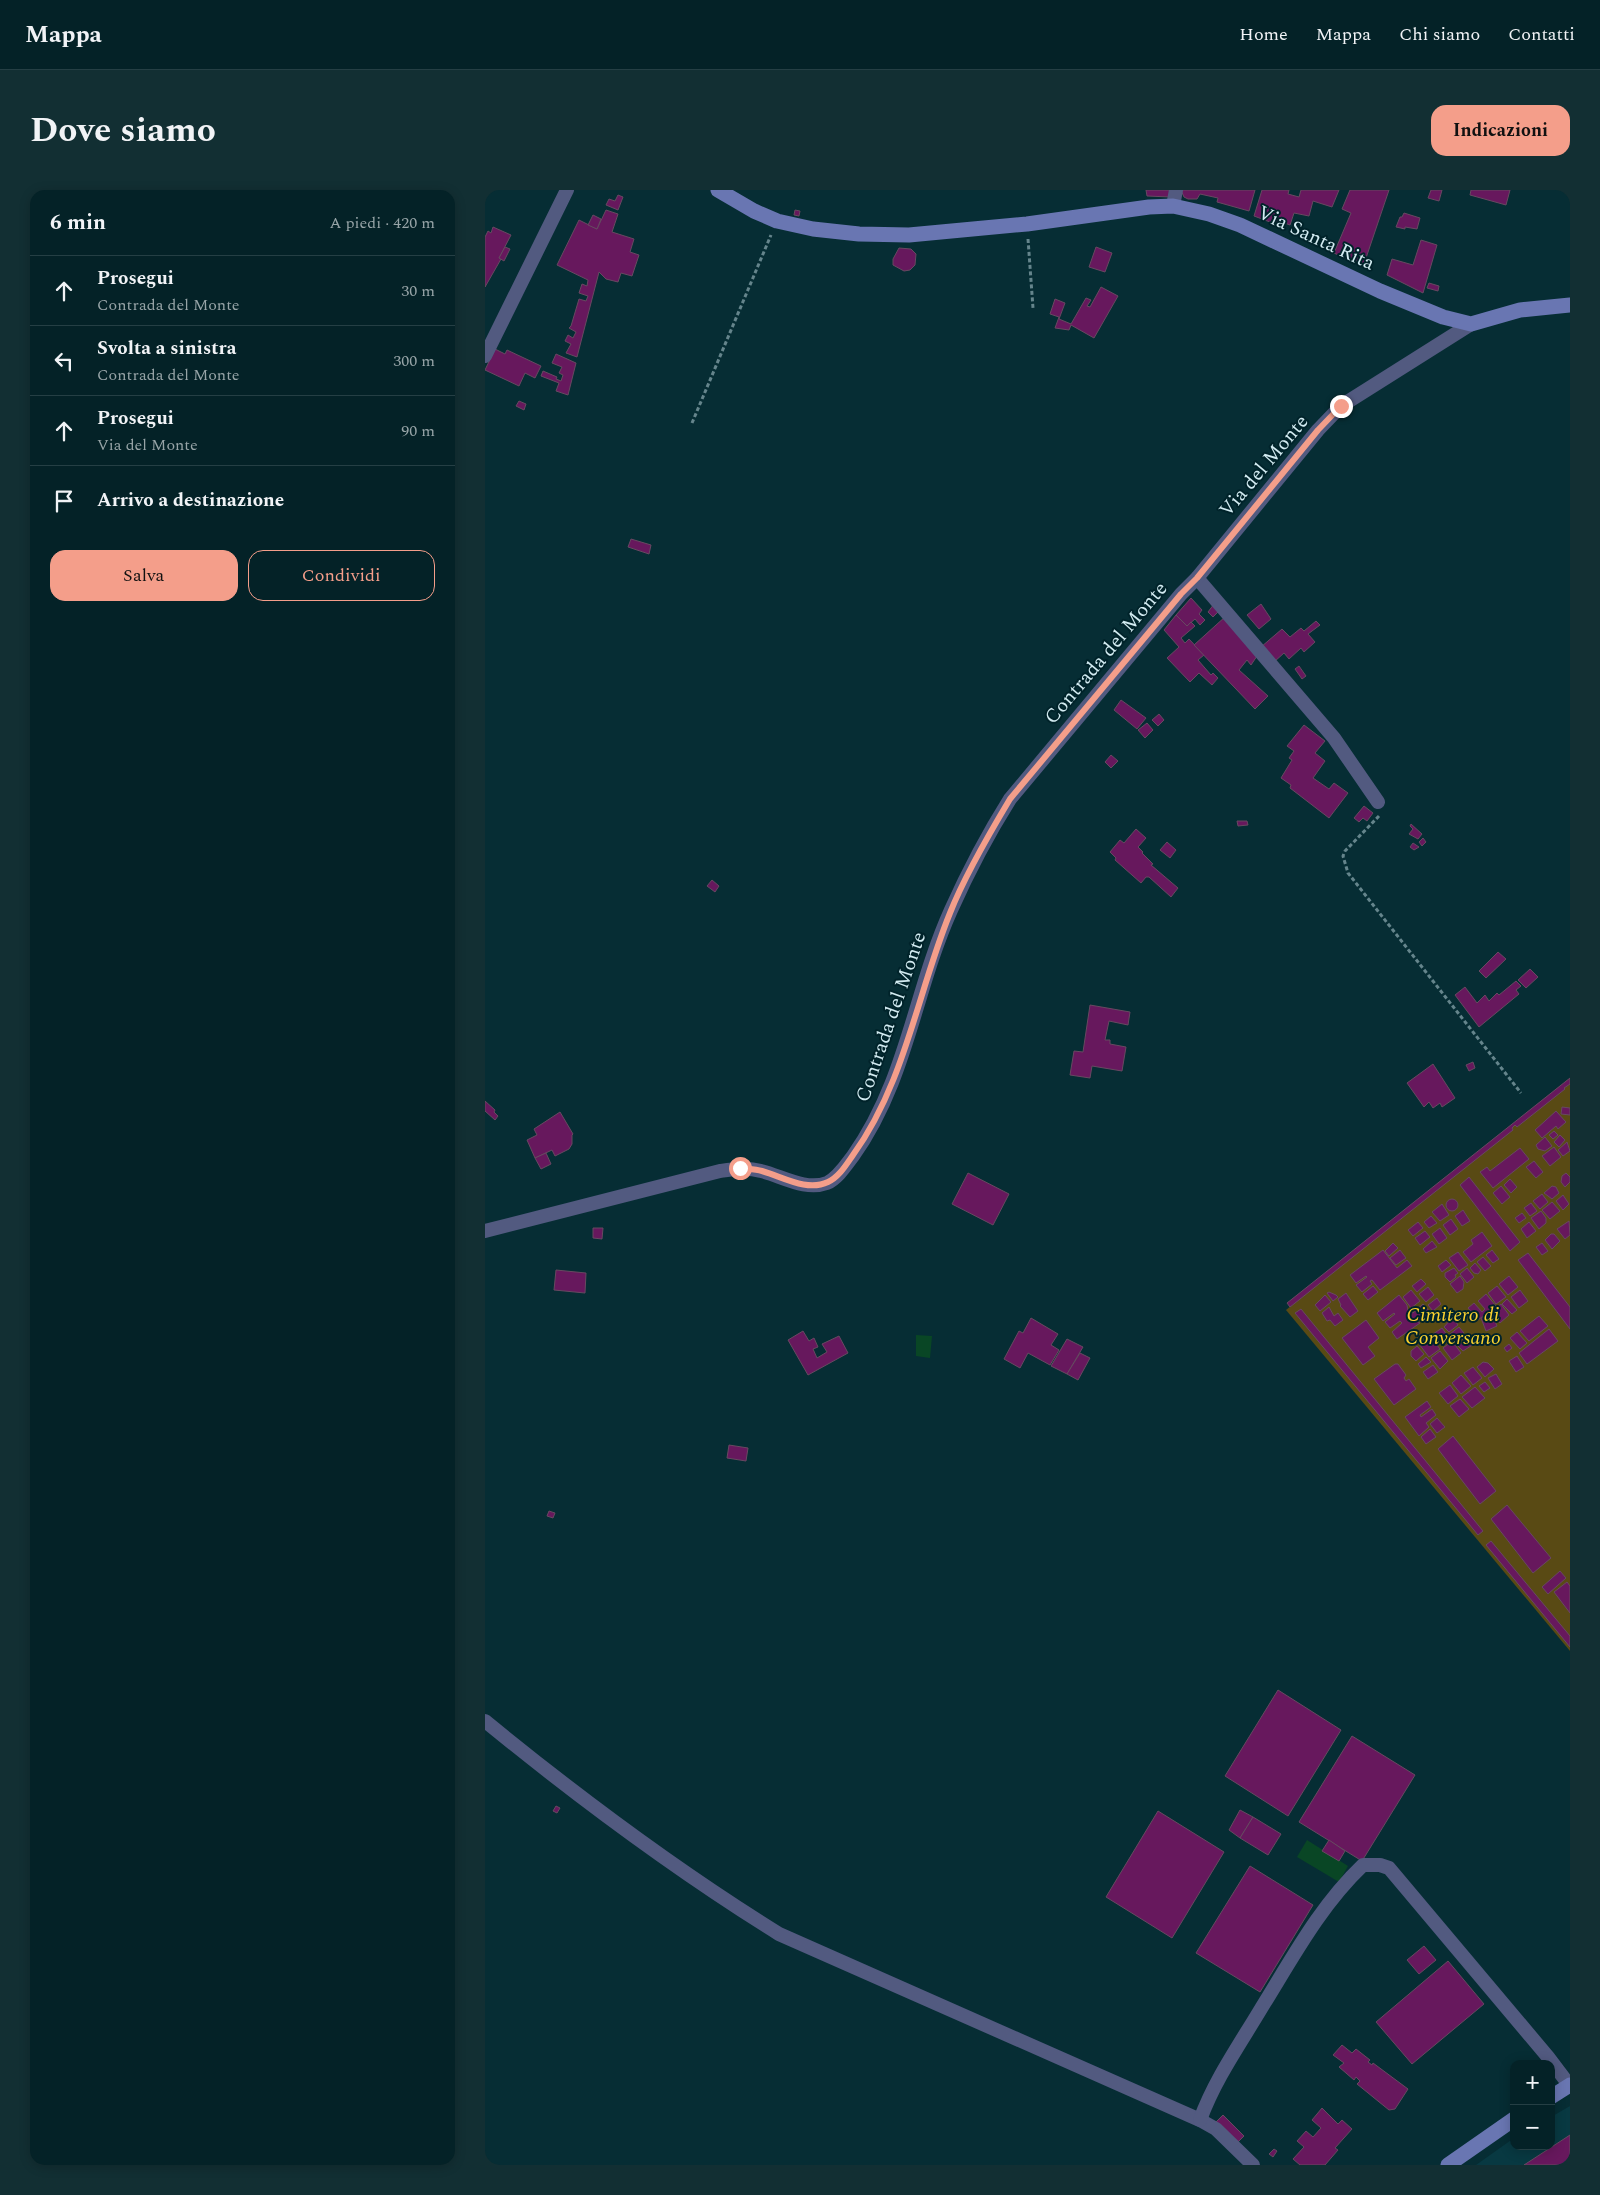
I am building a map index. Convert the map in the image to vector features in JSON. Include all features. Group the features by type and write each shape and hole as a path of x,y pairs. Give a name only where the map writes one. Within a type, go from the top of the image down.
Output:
{"street":[{"path":"485,356 567,190"},
{"name":"Via Santa Rita","path":"718,190 754,211 777,221 813,229 859,234 892,235 1027,224 1149,207 1173,206 1209,214 1240,225 1380,291 1443,317 1471,324"},
{"path":"1173,206 1176,190"},
{"path":"1471,324 1520,310 1570,304"},
{"name":"Via del Monte","path":"1197,578 1318,430 1341,406 1471,324"},
{"path":"1197,578 1334,738 1378,802"},
{"name":"Contrada del Monte","path":"485,1231 720,1171 740,1168 760,1170 795,1182 816,1186 829,1182 842,1170 875,1121 887,1096 951,910 1010,799 1197,578"},
{"path":"485,1721 566,1787 739,1909 779,1934 1199,2120 1217,2129 1253,2165"},
{"path":"1199,2120 1216,2083 1322,1910 1363,1865 1380,1865 1389,1868 1548,2057 1570,2086 1555,2094"},
{"path":"1448,2165 1510,2122"}],"path":[{"path":"692,423 777,221"},
{"path":"1027,224 1033,308"},
{"path":"1378,802 1381,809 1376,821 1355,840 1343,856 1348,873 1521,1093"}],"shaded area":[{"path":"916,1335 932,1336 930,1358 916,1356"},
{"path":"1307,1840 1348,1866 1339,1882 1297,1857"},
{"path":"1570,2106 1570,2165 1476,2165 1510,2141 1510,2150 1555,2150 1555,2115"}],"green space":[{"name":"Cimitero di Conversano","path":"1570,1078 1570,1651 1286,1310"}],"building":[{"path":"1146,190 1171,190 1170,197 1147,196"},
{"path":"1181,190 1255,190 1249,211 1217,202 1218,198 1200,194 1197,199 1188,199 1184,197"},
{"path":"1262,190 1289,190 1288,194 1299,197 1301,190 1339,190 1332,207 1313,201 1309,216 1294,213 1290,225 1279,221 1278,225 1254,216"},
{"path":"1350,190 1389,190 1364,264 1352,259 1351,261 1334,253 1351,213 1342,209"},
{"path":"1431,190 1442,190 1439,201 1428,198"},
{"path":"1471,190 1510,190 1506,205 1470,195"},
{"path":"618,195 623,197 618,210 606,205 609,199 615,201"},
{"path":"606,210 618,214 612,232 634,239 630,252 639,255 632,276 621,273 618,282 606,279 599,272 577,357 566,353 571,344 565,341 568,335 573,338 576,332 569,328 579,299 586,301 588,296 579,293 582,284 587,286 588,280 557,265 579,220 597,229"},
{"path":"795,210 800,211 799,216 794,215"},
{"path":"1404,213 1420,218 1417,229 1396,227"},
{"path":"593,215 601,219 597,229 588,225"},
{"path":"493,227 511,235 499,258 501,259 485,287 485,237 488,231 491,233"},
{"path":"1421,240 1437,245 1423,293 1387,275 1392,259 1413,265"},
{"path":"505,247 510,249 504,261 499,258"},
{"path":"1096,247 1112,253 1105,272 1089,267"},
{"path":"899,248 911,249 916,254 915,265 910,270 904,271 893,265 893,259"},
{"path":"1429,283 1439,286 1438,291 1427,288"},
{"path":"1101,287 1118,296 1094,338 1071,325 1069,330 1055,328 1059,317 1050,314 1055,299 1065,303 1059,319 1071,324 1086,298 1091,300 1087,306 1090,307"},
{"path":"495,349 505,354 507,350 541,366 535,378 525,373 519,386 485,370"},
{"path":"556,354 576,363 568,395 556,391 559,383 541,376 543,371 557,377 556,379 561,381 563,375 559,373 562,367 552,363"},
{"path":"519,401 526,404 524,410 516,406"},
{"path":"631,539 651,545 649,554 628,547"},
{"path":"1191,598 1202,610 1199,614 1205,620 1200,625 1195,619 1187,626 1176,615"},
{"path":"1214,604 1220,610 1213,617 1208,612"},
{"path":"1261,604 1271,619 1259,629 1247,615"},
{"path":"1176,615 1187,626 1191,622 1195,626 1181,638 1185,643 1189,639 1204,655 1198,660 1211,675 1213,673 1218,678 1212,685 1199,673 1190,682 1167,658 1179,647 1164,630"},
{"path":"1226,616 1259,653 1251,665 1247,660 1239,670 1268,696 1255,709 1194,645"},
{"path":"1316,621 1320,625 1308,634 1315,642 1304,652 1301,648 1289,659 1284,653 1274,662 1261,647 1282,629 1290,637 1301,628 1304,631"},
{"path":"1299,666 1306,676 1302,679 1295,669"},
{"path":"1121,700 1146,718 1137,729 1114,710"},
{"path":"1159,714 1164,720 1158,726 1152,720"},
{"path":"1147,723 1153,730 1145,738 1138,730"},
{"path":"1304,725 1325,741 1315,753 1325,761 1313,778 1329,789 1334,783 1348,793 1329,818 1290,788 1291,785 1281,778 1292,760 1289,758 1294,751 1287,746"},
{"path":"1111,755 1118,761 1111,768 1105,762"},
{"path":"1364,806 1373,813 1367,821 1363,818 1359,822 1354,818"},
{"path":"1237,821 1247,821 1248,825 1238,826"},
{"path":"1411,824 1422,834 1418,839 1409,834 1413,829 1410,826"},
{"path":"1136,829 1146,838 1138,847 1142,853 1153,864 1151,865 1178,888 1171,897 1149,877 1146,877 1141,883 1115,860 1116,858 1110,852 1120,840 1124,843"},
{"path":"1423,838 1426,842 1422,846 1419,842"},
{"path":"1167,842 1176,850 1170,858 1160,850"},
{"path":"1413,843 1419,847 1414,850 1410,847"},
{"path":"712,880 719,886 715,892 707,886"},
{"path":"1498,952 1506,959 1486,978 1479,971"},
{"path":"1530,969 1538,977 1526,988 1518,980"},
{"path":"1516,981 1521,986 1516,990 1519,994 1479,1027 1455,995 1465,987 1477,1003 1485,995 1489,1001 1497,993 1499,995"},
{"path":"1090,1005 1130,1012 1128,1025 1109,1021 1105,1040 1110,1040 1110,1044 1126,1047 1122,1071 1092,1066 1090,1078 1070,1075 1074,1051 1083,1052"},
{"path":"1473,1062 1475,1068 1469,1071 1466,1065"},
{"path":"1433,1064 1455,1098 1442,1107 1440,1103 1433,1108 1429,1102 1424,1107 1407,1083"},
{"path":"1570,1078 1570,1084 1565,1089 1517,1127 1515,1125 1512,1128 1513,1130 1290,1307 1287,1303"},
{"path":"485,1101 495,1110 494,1112 498,1116 495,1120 485,1111"},
{"path":"1562,1107 1570,1108 1570,1115 1561,1114"},
{"path":"1556,1111 1566,1122 1558,1129 1556,1126 1542,1138 1535,1130"},
{"path":"560,1112 573,1134 572,1144 569,1149 555,1156 552,1150 535,1158 527,1140 537,1135 534,1129"},
{"path":"1554,1131 1558,1135 1553,1139 1549,1135"},
{"path":"1560,1135 1565,1140 1559,1147 1554,1142"},
{"path":"1545,1137 1552,1146 1545,1151 1538,1149 1536,1145"},
{"path":"1567,1142 1570,1151 1563,1156 1558,1150"},
{"path":"1554,1147 1561,1157 1550,1166 1542,1156"},
{"path":"1520,1148 1529,1159 1493,1188 1480,1172 1487,1167 1490,1171"},
{"path":"546,1153 551,1164 541,1169 535,1158"},
{"path":"1534,1161 1543,1172 1536,1178 1526,1167"},
{"path":"968,1173 1009,1194 993,1225 952,1204"},
{"path":"1566,1173 1570,1177 1570,1182 1565,1187 1561,1182 1562,1176"},
{"path":"1469,1177 1520,1242 1510,1251 1460,1185"},
{"path":"1510,1179 1517,1187 1511,1193 1504,1185"},
{"path":"1501,1186 1510,1197 1502,1204 1493,1193"},
{"path":"1552,1186 1556,1187 1559,1193 1552,1199 1544,1193"},
{"path":"1542,1194 1548,1202 1540,1209 1533,1201"},
{"path":"1563,1195 1569,1204 1563,1210 1556,1201"},
{"path":"1450,1199 1454,1199 1458,1205 1454,1211 1450,1211 1446,1207 1446,1203"},
{"path":"1552,1202 1560,1211 1550,1219 1542,1210"},
{"path":"1531,1203 1537,1211 1530,1216 1524,1208"},
{"path":"1442,1204 1449,1215 1440,1221 1432,1212"},
{"path":"1463,1210 1470,1221 1462,1226 1455,1216"},
{"path":"1541,1211 1546,1218 1546,1223 1539,1229 1531,1218"},
{"path":"1522,1213 1526,1218 1519,1223 1515,1218"},
{"path":"1431,1216 1437,1223 1429,1228 1424,1222"},
{"path":"1451,1219 1458,1229 1450,1235 1443,1225"},
{"path":"1569,1221 1570,1235 1565,1239 1557,1229"},
{"path":"1418,1222 1423,1228 1413,1236 1408,1230"},
{"path":"1529,1222 1536,1231 1527,1238 1521,1229"},
{"path":"593,1228 603,1228 602,1239 593,1238"},
{"path":"1440,1228 1447,1238 1439,1244 1432,1234"},
{"path":"1425,1231 1430,1237 1420,1245 1415,1238"},
{"path":"1482,1232 1492,1246 1471,1262 1463,1252 1473,1244 1471,1240"},
{"path":"1551,1234 1554,1234 1560,1241 1552,1249 1545,1240"},
{"path":"1432,1241 1437,1247 1426,1253 1423,1249"},
{"path":"1393,1243 1398,1248 1389,1256 1385,1251"},
{"path":"1542,1243 1548,1251 1542,1255 1536,1247"},
{"path":"1383,1250 1397,1268 1407,1260 1412,1266 1380,1290 1372,1280 1370,1281 1372,1284 1362,1292 1356,1285 1367,1277 1356,1283 1350,1275"},
{"path":"1400,1250 1406,1258 1396,1265 1390,1258"},
{"path":"1492,1250 1499,1259 1493,1263 1486,1255"},
{"path":"1458,1252 1468,1265 1459,1271 1449,1258"},
{"path":"1528,1253 1570,1307 1570,1329 1518,1260"},
{"path":"1483,1257 1491,1266 1485,1271 1477,1262"},
{"path":"1446,1260 1451,1265 1442,1272 1438,1266"},
{"path":"1475,1263 1481,1270 1478,1274 1474,1273 1470,1268"},
{"path":"1454,1268 1458,1273 1450,1282 1445,1277 1445,1273"},
{"path":"1467,1268 1474,1277 1467,1283 1460,1274"},
{"path":"556,1270 586,1273 585,1293 554,1290"},
{"path":"1460,1276 1464,1282 1463,1289 1457,1293 1450,1284"},
{"path":"1509,1276 1518,1287 1508,1295 1499,1284"},
{"path":"1421,1279 1426,1284 1417,1292 1412,1286"},
{"path":"1373,1286 1378,1292 1368,1300 1363,1294"},
{"path":"1497,1286 1506,1297 1496,1304 1488,1293"},
{"path":"1428,1287 1434,1295 1426,1302 1419,1294"},
{"path":"1411,1290 1420,1301 1411,1308 1403,1297"},
{"path":"1520,1290 1528,1301 1519,1308 1511,1297"},
{"path":"1329,1292 1338,1297 1333,1301 1327,1293"},
{"path":"1346,1293 1358,1311 1350,1317 1340,1306 1338,1299"},
{"path":"1486,1294 1496,1306 1478,1320 1468,1308 1474,1303 1482,1312 1485,1309 1478,1301"},
{"path":"1325,1295 1331,1302 1320,1311 1315,1305"},
{"path":"1399,1295 1407,1305 1408,1311 1410,1309 1413,1313 1423,1304 1430,1312 1418,1322 1420,1323 1397,1339 1392,1332 1402,1323 1400,1321 1390,1328 1385,1322 1395,1314 1383,1321 1377,1313"},
{"path":"1437,1298 1441,1304 1433,1311 1428,1305"},
{"path":"1507,1299 1517,1310 1512,1314 1502,1304"},
{"path":"1501,1304 1509,1315 1500,1323 1491,1312"},
{"path":"1329,1307 1334,1316 1338,1313 1343,1320 1335,1326 1330,1320 1327,1321 1322,1313"},
{"path":"1301,1309 1483,1531 1478,1535 1295,1313"},
{"path":"1492,1314 1497,1326 1486,1331 1481,1318"},
{"path":"1539,1316 1548,1326 1529,1341 1520,1331"},
{"path":"1031,1318 1058,1334 1051,1345 1059,1350 1050,1365 1028,1353 1020,1368 1004,1359 1019,1331 1023,1333"},
{"path":"1451,1319 1454,1319 1458,1325 1449,1332 1444,1327"},
{"path":"1366,1320 1379,1338 1368,1347 1375,1356 1363,1365 1342,1338"},
{"path":"1459,1327 1464,1333 1455,1340 1450,1334"},
{"path":"1442,1328 1450,1339 1441,1345 1433,1334"},
{"path":"1549,1329 1558,1341 1527,1364 1519,1353"},
{"path":"803,1331 809,1341 814,1338 818,1347 813,1349 817,1358 827,1352 822,1344 839,1336 848,1353 808,1375 788,1340"},
{"path":"1517,1332 1527,1343 1520,1349 1510,1338"},
{"path":"1466,1335 1474,1344 1463,1351 1458,1346 1464,1341 1462,1338"},
{"path":"1430,1336 1440,1349 1429,1357 1419,1344"},
{"path":"1067,1339 1083,1347 1067,1374 1051,1366"},
{"path":"1452,1341 1461,1353 1452,1360 1443,1348"},
{"path":"1509,1344 1512,1348 1507,1352 1504,1348"},
{"path":"1417,1346 1424,1354 1416,1361 1411,1356 1411,1351"},
{"path":"1440,1351 1448,1361 1440,1369 1431,1358"},
{"path":"1080,1353 1090,1358 1078,1380 1067,1374"},
{"path":"1517,1356 1524,1367 1516,1372 1509,1361"},
{"path":"1426,1357 1431,1362 1421,1368 1418,1364"},
{"path":"1483,1362 1488,1363 1494,1369 1485,1377 1477,1367"},
{"path":"1395,1364 1398,1364 1406,1375 1404,1378 1406,1381 1409,1379 1416,1389 1394,1405 1374,1379"},
{"path":"1433,1365 1438,1372 1428,1379 1423,1372"},
{"path":"1473,1367 1482,1378 1473,1385 1464,1373"},
{"path":"1496,1374 1502,1384 1495,1389 1488,1378"},
{"path":"1461,1375 1471,1386 1461,1394 1452,1383"},
{"path":"1485,1382 1490,1388 1484,1392 1479,1386"},
{"path":"1450,1385 1458,1396 1448,1404 1439,1393"},
{"path":"1475,1387 1485,1398 1472,1408 1462,1397"},
{"path":"1460,1399 1469,1409 1459,1417 1450,1406"},
{"path":"1427,1401 1431,1407 1420,1415 1421,1417 1432,1409 1436,1415 1426,1423 1429,1427 1419,1436 1405,1417"},
{"path":"1437,1418 1445,1427 1437,1433 1430,1424"},
{"path":"1430,1429 1436,1437 1426,1444 1421,1437"},
{"path":"1453,1436 1496,1491 1480,1504 1438,1449"},
{"path":"729,1445 748,1448 746,1461 727,1458"},
{"path":"1507,1505 1551,1558 1533,1573 1491,1519"},
{"path":"549,1511 555,1513 553,1518 547,1516"},
{"path":"1491,1541 1570,1636 1570,1647 1486,1545"},
{"path":"1560,1571 1566,1578 1548,1594 1542,1587"},
{"path":"1567,1582 1570,1586 1570,1613 1554,1592"},
{"path":"1278,1690 1341,1730 1288,1816 1225,1776"},
{"path":"1352,1736 1415,1775 1362,1861 1299,1822"},
{"path":"556,1806 560,1808 557,1813 553,1811"},
{"path":"1240,1810 1253,1817 1240,1838 1229,1830"},
{"path":"1158,1811 1224,1852 1172,1938 1106,1897"},
{"path":"1253,1817 1281,1834 1268,1855 1240,1838"},
{"path":"1329,1840 1345,1851 1339,1861 1322,1851"},
{"path":"1250,1866 1313,1905 1260,1992 1196,1953"},
{"path":"1424,1946 1436,1960 1419,1974 1407,1960"},
{"path":"1448,1961 1484,2004 1412,2064 1376,2022"},
{"path":"1342,2045 1352,2053 1356,2049 1370,2060 1368,2062 1372,2065 1373,2063 1408,2089 1395,2109 1389,2110 1357,2084 1360,2081 1356,2077 1354,2080 1339,2067 1344,2063 1333,2055"},
{"path":"1322,2108 1338,2124 1342,2120 1352,2129 1335,2148 1338,2150 1325,2165 1300,2165 1293,2159 1304,2147 1297,2141 1306,2131 1313,2137 1321,2128 1312,2120"},
{"path":"1223,2115 1244,2136 1236,2144 1216,2122"},
{"path":"1570,2135 1570,2165 1524,2165 1547,2150 1555,2150 1555,2145"},
{"path":"1274,2149 1277,2151 1273,2157 1269,2154"}],"route":[{"path":"740,1168 760,1170 795,1182 816,1186 829,1182 842,1170 875,1121 887,1096 897,1073 936,948 951,910 1010,799 1181,594 1197,578 1318,430 1341,406"}]}
